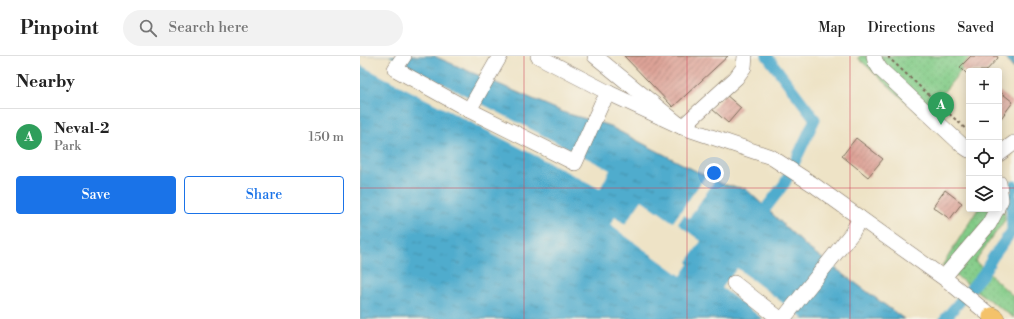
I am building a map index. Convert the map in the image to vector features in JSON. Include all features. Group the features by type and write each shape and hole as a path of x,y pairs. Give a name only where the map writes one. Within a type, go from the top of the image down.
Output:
{"street":[{"path":"404,56 395,69 469,110 576,163 605,99"},
{"path":"469,110 500,56"},
{"path":"538,56 605,99 771,157 814,185 946,279 993,318"},
{"path":"595,56 682,127"},
{"path":"682,127 736,78 744,67 744,56"},
{"path":"874,56 880,69 966,148"},
{"path":"1002,152 1014,143"},
{"path":"946,279 989,224 995,212"},
{"path":"734,283 785,315 852,233 860,218"}],"path":[{"path":"889,56 889,58 966,129"}],"green space":[{"path":"860,56 973,56 932,106 966,141 966,155 858,58"},
{"path":"1002,185 1005,220 975,261 1014,297 1014,318 942,266 976,212 1002,212"}],"water":[{"path":"360,56 434,56 565,113 607,125 721,184 746,189 808,248 904,319 360,319"},
{"path":"1003,56 1014,56 1014,69"}],"pier":[{"path":"360,56 389,56 610,170 600,189 360,65"},
{"path":"707,174 716,179 689,218 684,215 678,224 701,241 687,262 689,264 681,276 610,225 615,217 625,224 642,200 673,222"},
{"path":"737,268 804,319 763,319 722,288"}],"building":[{"path":"624,56 728,56 673,107"},
{"path":"971,56 997,56 998,58 989,68 966,68 966,73 960,67"},
{"path":"1002,93 1013,102 1002,117"},
{"path":"725,94 741,108 728,123 712,109"},
{"path":"856,138 883,159 868,177 842,156"},
{"path":"945,190 962,203 950,219 933,207"}],"waterway":[{"path":"756,218 766,208 785,183 815,119 767,56"},
{"path":"945,319 983,274 993,257 1012,231 1011,191 1014,186"}],"place":[{"name":"Neval-2","path":"941,125"}]}
